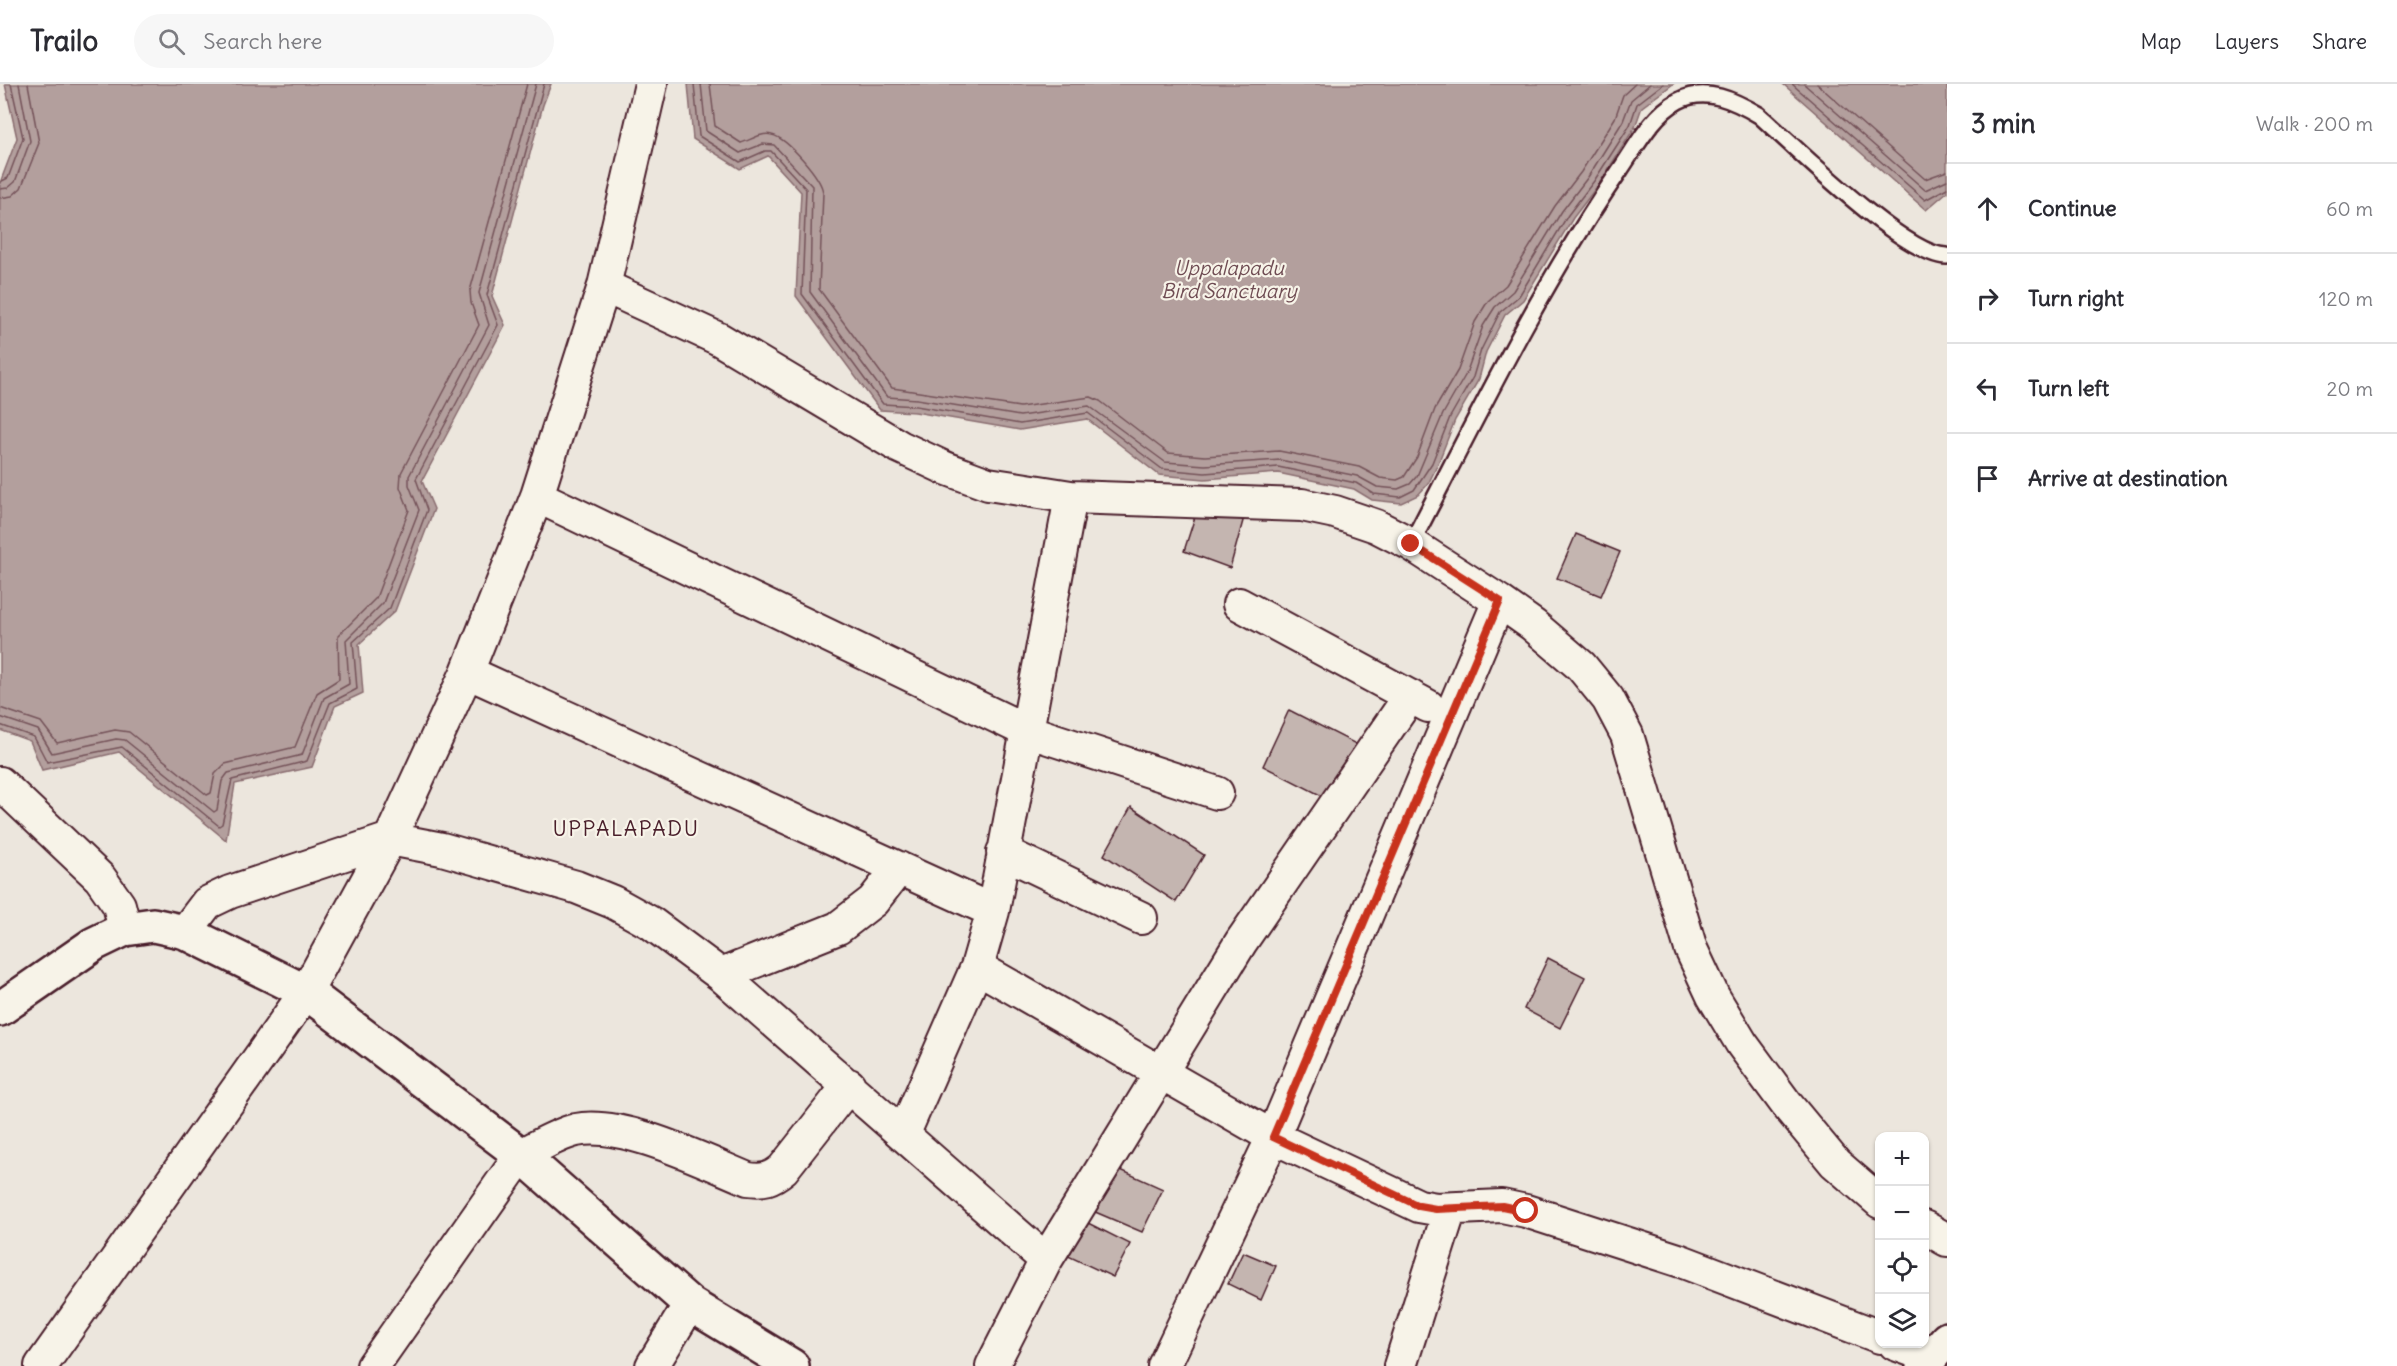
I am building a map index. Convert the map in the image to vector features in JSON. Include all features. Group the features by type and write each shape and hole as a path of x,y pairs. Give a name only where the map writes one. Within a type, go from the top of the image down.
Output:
{"main road":[{"path":"0,1009 94,944 125,929 153,925 185,932 306,992 521,1155 690,1304 792,1366"}],"street":[{"path":"41,1366 306,992 390,839 467,672 537,496 604,286 651,84"},
{"path":"604,286 719,339 900,447 945,468 988,484 1071,497 1302,505 1335,512 1376,526 1411,544 1500,601 1581,666 1608,699 1627,735 1691,948 1713,996 1742,1044 1787,1105 1835,1163 1875,1198"},
{"path":"537,496 1027,731 1217,794"},
{"path":"904,1133 977,967 993,911 1071,497"},
{"path":"1164,1366 1273,1137 1500,601"},
{"path":"1239,604 1450,718"},
{"path":"467,672 993,911"},
{"path":"992,1366 1046,1260 1241,942 1410,696"},
{"path":"0,783 100,878 119,905 125,929"},
{"path":"185,932 207,903 230,892 390,839 442,849 576,887 651,923 721,975 904,1133 1046,1260"},
{"path":"1003,852 1141,918"},
{"path":"721,975 838,928 873,901 899,868"},
{"path":"977,967 1273,1137 1419,1206 1450,1209 1482,1206 1526,1211 1681,1261 1875,1336"},
{"path":"373,1366 521,1155 552,1139 578,1130 609,1131 639,1136 748,1179 772,1178 783,1168 849,1085"},
{"path":"1400,1366 1450,1209"},
{"path":"1929,1230 1947,1240"},
{"path":"652,1366 690,1304"},
{"path":"1911,1348 1934,1354"}],"lane":[{"path":"1411,544 1521,332 1591,213 1651,125 1677,101 1696,95 1714,95 1737,102 1759,115 1887,227 1918,249 1937,256 1947,256"}],"water":[{"path":"5,84 551,84 543,105 492,296 505,325 422,481 434,509 395,611 359,644 363,693 335,706 312,767 235,784 226,840 119,752 42,770 30,741 0,730 0,183 17,138"},
{"name":"Uppalapadu Bird Sanctuary","path":"688,84 1673,84 1642,107 1635,127 1599,184 1573,218 1523,300 1505,315 1486,352 1479,379 1455,420 1428,484 1418,495 1401,503 1372,500 1354,489 1278,473 1205,479 1159,475 1087,419 1020,430 915,412 880,410 796,296 801,192 768,156 740,169 693,139"},
{"path":"1783,84 1947,84 1947,192 1926,210"}],"building":[{"path":"1200,501 1246,510 1230,568 1184,551"},
{"path":"1576,534 1620,552 1601,596 1557,578"},
{"path":"1289,710 1358,745 1330,800 1263,766"},
{"path":"1131,807 1204,855 1176,902 1104,855"},
{"path":"1548,958 1585,977 1560,1028 1524,1009"},
{"path":"1114,1167 1163,1189 1142,1232 1093,1211"},
{"path":"1084,1221 1130,1244 1113,1277 1066,1255"},
{"path":"1243,1252 1276,1266 1261,1300 1228,1284"}],"district":[{"name":"UPPALAPADU","path":"626,829"}],"route":[{"path":"1411,544 1468,578 1500,601 1273,1137 1419,1206 1450,1209 1502,1206 1526,1211"}]}
